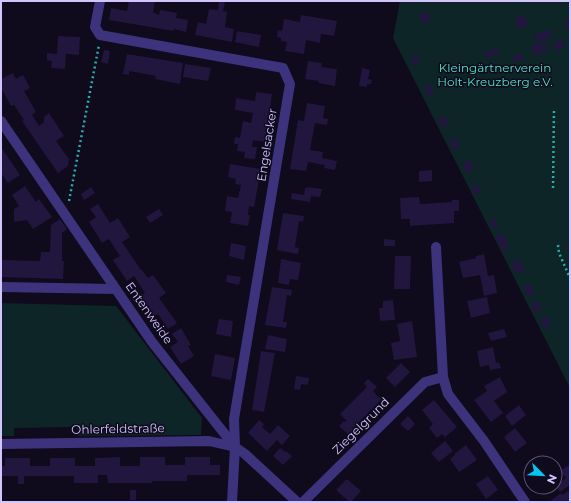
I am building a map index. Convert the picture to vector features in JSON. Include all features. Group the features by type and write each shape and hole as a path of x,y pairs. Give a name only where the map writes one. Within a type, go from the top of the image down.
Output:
{"street":[{"path":"100,1 95,27 100,34"},
{"name":"Engelsacker","path":"100,34 283,68 290,84 234,419 235,447"},
{"name":"Entenweide","path":"1,121 152,342 235,447 245,454 297,502"},
{"path":"436,247 442,377 448,394 484,441 525,502"},
{"path":"1,287 115,289"},
{"name":"Ziegelgrund","path":"303,502 425,382 442,377"},
{"name":"Ohlerfeldstraße","path":"1,444 209,441 235,447"},
{"path":"232,502 235,447"}],"path":[{"path":"66,216 100,34"},
{"path":"553,188 554,108"},
{"path":"558,245 559,253 570,278"}],"green space":[{"name":"Kleingärtnerverein Holt-Kreuzberg e.V.","path":"400,1 570,1 570,388 393,38"},
{"path":"1,303 116,306 202,418 201,435 78,436 77,427 14,428 14,436 1,436"}],"building":[{"path":"129,1 155,1 153,13 159,15 160,10 177,13 176,18 188,20 186,32 109,20 111,8 127,11"},
{"path":"219,1 225,1 223,11 227,12 225,27 234,29 232,42 195,35 198,22 206,24 209,9 218,10"},
{"path":"429,12 431,21 422,24 419,14"},
{"path":"301,15 337,21 334,36 321,34 320,43 306,40 304,54 285,51 287,42 281,41 281,38 277,37 278,30 282,31 284,19 300,22"},
{"path":"525,15 528,26 518,29 515,18"},
{"path":"570,20 570,29 567,30 564,22"},
{"path":"551,30 552,37 537,42 534,34"},
{"path":"237,31 261,35 259,47 235,42"},
{"path":"58,36 80,37 79,55 66,54 65,69 51,68 52,61 47,60 47,53 57,54"},
{"path":"562,39 565,47 556,51 553,43"},
{"path":"545,41 548,51 546,52 544,46 542,47 544,53 535,56 531,45"},
{"path":"498,48 500,53 486,58 484,52"},
{"path":"104,50 110,51 108,64 101,62"},
{"path":"521,53 524,59 515,63 512,57"},
{"path":"127,54 183,63 180,84 155,79 156,76 129,71 129,75 123,74"},
{"path":"417,55 420,64 414,66 411,57"},
{"path":"308,61 322,63 321,67 337,69 335,86 318,83 319,81 305,79"},
{"path":"494,62 497,69 489,72 486,66"},
{"path":"185,64 211,68 208,81 183,77"},
{"path":"362,68 370,70 368,79 372,80 371,84 367,84 367,87 359,86"},
{"path":"13,73 16,79 23,75 30,88 24,91 36,112 32,115 39,126 44,122 44,117 49,113 64,136 56,141 69,159 68,166 58,173 22,121 24,120 14,105 11,106 1,88 1,79"},
{"path":"430,84 434,94 428,96 425,86"},
{"path":"256,92 272,94 268,121 272,121 270,134 266,133 265,142 253,140 252,147 257,147 255,159 244,158 245,152 237,151 238,144 234,144 235,137 240,138 243,121 251,123 253,113 235,110 236,98 255,101"},
{"path":"307,103 325,106 323,118 328,119 327,125 315,123 310,150 323,152 322,158 337,161 335,170 324,168 325,165 308,162 306,171 290,169 298,120 304,121"},
{"path":"445,116 449,125 444,127 442,125 440,126 437,119"},
{"path":"456,137 460,146 453,149 449,141"},
{"path":"1,147 20,175 8,183 1,173"},
{"path":"470,160 474,169 466,173 462,163"},
{"path":"230,164 261,169 254,207 249,206 248,215 250,215 248,226 230,223 232,212 225,211 227,196 238,198 241,185 235,184 236,179 228,177"},
{"path":"432,170 432,181 419,182 419,171"},
{"path":"477,184 481,191 475,195 471,187"},
{"path":"25,186 36,202 39,199 52,217 33,229 27,220 14,222 14,209 19,206 12,195"},
{"path":"91,187 95,193 84,200 81,194"},
{"path":"305,188 322,189 320,197 311,196 310,202 291,199 292,193 304,195"},
{"path":"419,197 420,204 452,202 452,200 459,200 459,211 454,211 454,223 410,226 410,219 401,219 400,198"},
{"path":"98,204 110,223 118,218 130,237 122,242 141,270 148,278 153,275 166,293 159,298 177,323 168,329 158,314 151,318 138,297 145,293 134,276 127,281 113,260 120,256 109,239 102,243 89,222 96,217 90,209"},
{"path":"159,209 163,215 150,223 146,217"},
{"path":"283,213 304,216 303,222 299,221 295,247 299,248 298,254 277,250"},
{"path":"494,218 499,226 494,229 489,220"},
{"path":"60,219 67,229 62,233 62,261 64,261 63,279 1,277 1,260 40,261 41,252 50,252 51,225"},
{"path":"502,232 509,246 504,249 506,252 503,253 495,236"},
{"path":"384,239 395,240 395,246 384,246"},
{"path":"231,243 246,246 244,260 229,256"},
{"path":"484,254 488,276 494,275 497,293 484,296 480,275 463,278 459,262 476,258 476,256"},
{"path":"395,256 411,256 410,289 394,289"},
{"path":"281,259 301,263 298,280 290,279 289,285 278,283"},
{"path":"519,259 525,270 516,274 511,263"},
{"path":"227,275 241,277 239,285 226,282"},
{"path":"530,284 535,294 528,297 523,287"},
{"path":"272,287 292,290 291,296 287,295 283,322 287,322 286,328 265,325"},
{"path":"487,297 490,313 471,318 467,301"},
{"path":"393,300 395,320 380,321 379,308 383,308 383,301"},
{"path":"537,301 542,310 536,313 531,304"},
{"path":"548,316 551,327 544,329 540,319"},
{"path":"219,319 233,321 231,337 216,334"},
{"path":"412,321 417,357 394,360 391,343 400,341 397,324"},
{"path":"181,328 191,345 188,346 194,356 181,364 170,347 178,342 172,334"},
{"path":"504,329 507,337 491,341 488,333"},
{"path":"268,335 287,339 285,352 265,349"},
{"path":"493,347 496,363 499,362 501,368 490,370 489,365 480,367 477,351"},
{"path":"261,351 275,353 264,412 252,410"},
{"path":"215,354 235,358 231,380 211,376"},
{"path":"401,363 410,372 395,387 386,378"},
{"path":"296,376 309,378 308,385 301,384 300,390 294,389"},
{"path":"500,377 507,392 494,401 503,413 491,422 474,400 487,391 484,386"},
{"path":"368,379 377,387 373,391 381,400 353,428 358,438 352,443 348,433 339,426 344,421 347,421 340,414 367,387 364,383"},
{"path":"434,400 457,427 445,437 442,434 437,438 429,428 433,424 422,410"},
{"path":"519,405 526,415 512,426 505,416"},
{"path":"408,416 415,424 408,431 400,424"},
{"path":"259,420 264,424 262,427 270,434 278,425 290,436 282,445 277,440 267,451 248,433"},
{"path":"515,428 527,443 515,452 504,437"},
{"path":"445,441 453,451 439,462 431,453"},
{"path":"466,445 477,460 459,472 450,459"},
{"path":"280,448 292,456 283,465 273,456"},
{"path":"120,457 120,466 140,466 140,457 165,457 165,465 185,465 185,457 210,457 210,465 220,465 220,475 187,475 187,481 152,481 152,483 108,483 107,475 98,475 98,483 74,483 74,476 24,476 24,484 18,484 18,476 1,476 1,466 5,466 5,458 30,458 30,466 50,466 50,458 75,458 75,466 95,466 95,458"},
{"path":"569,465 570,466 570,485 563,490 563,480 566,478 563,474 563,469"},
{"path":"488,476 498,490 486,499 476,484"},
{"path":"347,479 361,491 351,502 349,502 336,490"},
{"path":"130,490 136,490 136,500 130,500"},
{"path":"568,491 570,494 570,502 549,502 558,495"}]}
